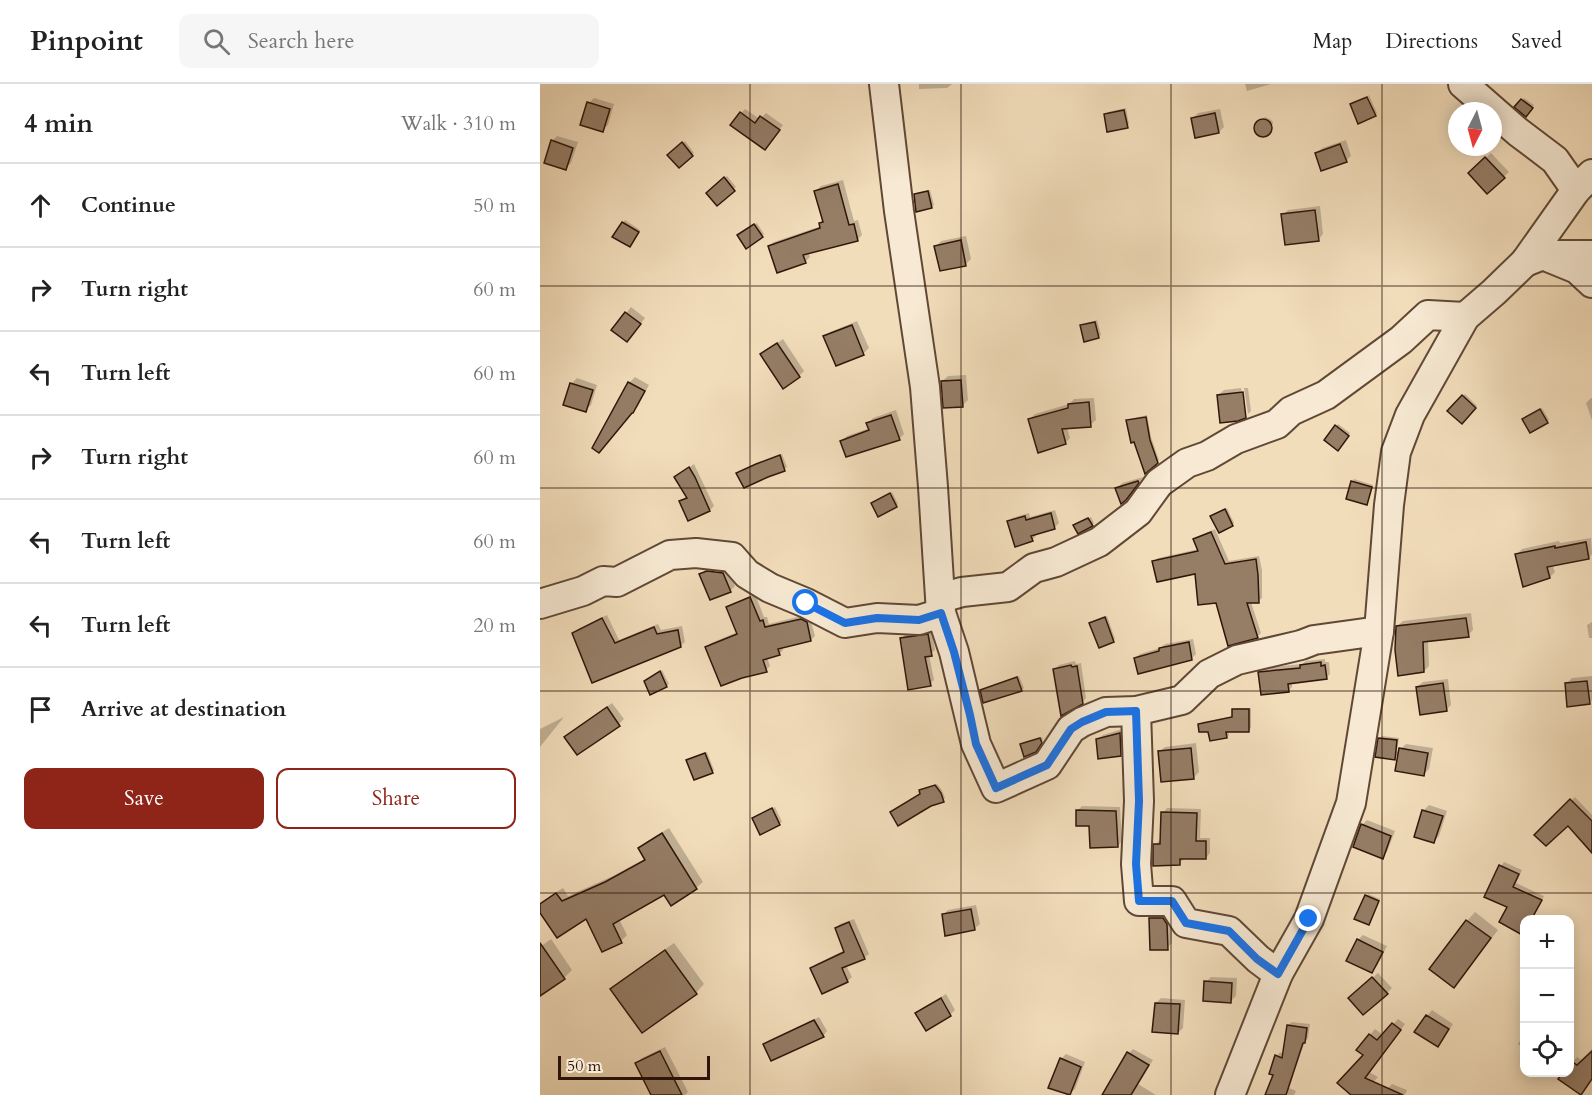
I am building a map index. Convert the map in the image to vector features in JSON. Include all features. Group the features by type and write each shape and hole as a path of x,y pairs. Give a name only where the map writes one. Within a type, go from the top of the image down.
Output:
{"street":[{"path":"884,84 899,211 925,387 941,606 976,744 996,788 1047,765 1071,729 1106,712 1136,711 1182,700 1209,674 1237,660 1314,640 1379,631"},
{"path":"1230,1095 1278,974 1309,919 1351,803 1379,631 1389,505 1396,452 1410,415 1465,317 1534,259 1584,182 1518,132 1463,84"},
{"path":"1534,259 1592,255"},
{"path":"1534,259 1577,268 1592,283"},
{"path":"540,604 582,591 603,581 617,582 670,555 696,554 732,556 747,574 770,588 845,623 877,618 919,620 962,592 1008,587 1034,568 1064,559 1099,542 1138,512 1159,483 1187,463 1207,456 1236,439 1276,424 1291,411 1326,395 1401,340 1428,315 1465,317"},
{"path":"1136,711 1139,801 1136,864 1139,901 1172,901 1186,923 1229,931 1257,959 1278,974"}],"building":[{"path":"1367,97 1376,116 1358,124 1350,104"},
{"path":"1521,99 1533,108 1526,117 1514,107"},
{"path":"587,102 610,109 603,132 580,125"},
{"path":"1124,110 1128,128 1107,132 1104,114"},
{"path":"740,112 755,123 760,116 780,130 765,150 730,125"},
{"path":"1215,113 1219,133 1195,138 1191,118"},
{"path":"1263,119 1269,122 1272,128 1269,134 1263,137 1257,134 1254,128 1257,122"},
{"path":"551,140 573,148 566,170 544,163"},
{"path":"682,142 693,156 679,168 667,155"},
{"path":"1340,144 1347,162 1321,171 1315,153"},
{"path":"1485,157 1505,178 1487,194 1468,173"},
{"path":"724,177 735,191 717,206 706,193"},
{"path":"838,184 849,225 854,224 858,241 803,255 806,263 777,273 768,246 820,228 819,223 823,222 814,191"},
{"path":"928,191 932,208 916,212 914,194"},
{"path":"1315,210 1319,241 1285,245 1281,214"},
{"path":"622,222 639,232 630,247 612,237"},
{"path":"754,224 763,237 746,249 737,235"},
{"path":"961,240 966,266 940,271 934,246"},
{"path":"625,312 641,324 627,342 611,330"},
{"path":"1095,322 1099,338 1084,342 1080,325"},
{"path":"852,325 864,355 836,366 823,336"},
{"path":"777,343 800,377 783,389 760,354"},
{"path":"961,380 963,407 943,408 941,381"},
{"path":"628,382 645,391 633,413 599,453 592,448"},
{"path":"570,383 593,390 586,412 563,405"},
{"path":"1243,392 1246,418 1220,423 1217,395"},
{"path":"1462,395 1476,408 1462,424 1447,411"},
{"path":"1089,402 1091,427 1062,429 1066,444 1038,453 1028,419 1068,408 1068,404"},
{"path":"1540,409 1548,423 1530,433 1522,419"},
{"path":"891,415 900,440 846,457 840,441 869,430 866,423"},
{"path":"1146,417 1150,440 1158,463 1145,474 1134,442 1131,443 1126,420"},
{"path":"1335,425 1349,436 1338,451 1324,440"},
{"path":"780,455 785,471 744,488 736,473"},
{"path":"689,467 710,511 688,521 679,501 687,498 674,477"},
{"path":"1138,481 1139,483 1121,504 1115,488"},
{"path":"1351,481 1372,487 1367,505 1346,499"},
{"path":"890,493 897,507 878,517 871,503"},
{"path":"1225,509 1233,526 1219,533 1210,516"},
{"path":"1051,513 1055,529 1031,536 1033,541 1015,547 1007,521 1025,516 1026,520"},
{"path":"1088,518 1093,526 1078,534 1073,525"},
{"path":"1211,532 1225,564 1256,559 1259,603 1247,603 1258,638 1228,646 1216,603 1198,605 1195,574 1157,582 1152,561 1198,551 1193,539"},
{"path":"1586,542 1589,559 1547,567 1550,578 1523,587 1515,554"},
{"path":"707,571 723,573 731,592 710,600 699,574"},
{"path":"750,597 765,627 801,619 807,622 811,641 778,649 780,655 763,660 767,672 721,686 705,647 737,634 726,607"},
{"path":"1105,617 1114,642 1099,648 1089,623"},
{"path":"602,618 615,643 654,627 657,634 678,630 681,647 592,683 572,633"},
{"path":"1466,618 1469,637 1423,642 1424,672 1398,676 1395,650 1396,626"},
{"path":"928,634 932,656 925,657 931,686 908,690 900,638"},
{"path":"1189,642 1192,660 1138,674 1134,658 1159,651 1159,648"},
{"path":"1321,662 1321,666 1325,665 1327,679 1288,684 1289,692 1261,695 1258,672 1300,668 1300,665"},
{"path":"1071,665 1072,667 1077,666 1083,704 1061,716 1053,669"},
{"path":"660,671 667,687 650,695 644,681"},
{"path":"1017,677 1022,691 983,703 980,690"},
{"path":"1587,681 1590,704 1567,707 1565,683"},
{"path":"1443,683 1447,711 1420,715 1416,687"},
{"path":"607,707 620,726 577,755 564,737"},
{"path":"1232,709 1249,709 1249,732 1226,732 1227,738 1210,741 1208,732 1199,732 1198,724 1232,717"},
{"path":"1120,733 1121,756 1098,759 1096,739"},
{"path":"1040,738 1042,743 1036,752 1024,757 1020,744"},
{"path":"1378,738 1397,740 1395,760 1375,757"},
{"path":"1191,748 1194,779 1161,782 1158,751"},
{"path":"1399,748 1428,753 1424,776 1395,771"},
{"path":"705,753 713,773 694,780 686,760"},
{"path":"935,785 944,802 931,806 898,826 890,812 920,794 919,790"},
{"path":"1570,799 1592,821 1592,853 1568,826 1546,846 1534,835"},
{"path":"772,808 780,825 760,835 752,818"},
{"path":"1076,810 1116,811 1118,847 1090,848 1089,826 1076,826"},
{"path":"1422,810 1443,816 1434,843 1414,837"},
{"path":"1161,812 1197,813 1196,841 1206,841 1206,859 1180,859 1180,865 1153,866 1153,844 1160,844"},
{"path":"1361,824 1391,836 1383,859 1353,847"},
{"path":"662,833 697,889 671,906 664,895 613,924 622,943 602,952 586,919 557,938 540,913 540,904 556,893 562,901 605,882 645,860 638,848"},
{"path":"1499,865 1519,874 1513,887 1542,900 1534,915 1520,915 1520,934 1499,922 1507,907 1484,897"},
{"path":"1365,895 1379,901 1369,925 1354,919"},
{"path":"971,909 975,930 945,936 942,914"},
{"path":"1149,918 1163,918 1167,924 1168,950 1150,950"},
{"path":"1466,920 1491,938 1454,988 1429,969"},
{"path":"849,922 865,959 842,968 848,982 822,994 810,968 844,952 835,928"},
{"path":"1357,939 1383,952 1372,973 1346,961"},
{"path":"540,943 565,979 540,996"},
{"path":"665,950 697,994 642,1033 610,989"},
{"path":"1372,977 1388,994 1363,1015 1348,998"},
{"path":"1204,981 1232,983 1231,1003 1203,1001"},
{"path":"941,998 951,1016 926,1031 915,1013"},
{"path":"1155,1003 1180,1004 1178,1034 1152,1032"},
{"path":"1426,1015 1449,1029 1438,1047 1414,1032"},
{"path":"814,1020 824,1037 771,1061 763,1044"},
{"path":"1392,1023 1401,1030 1365,1078 1403,1095 1351,1095 1337,1083 1363,1055 1356,1050 1369,1034 1377,1040"},
{"path":"1287,1025 1307,1028 1305,1043 1303,1043 1286,1095 1265,1095 1273,1075 1269,1074 1275,1055 1282,1058"},
{"path":"660,1051 682,1095 651,1095 635,1063"},
{"path":"1592,1051 1592,1079 1581,1095 1558,1079 1559,1077 1574,1077 1574,1063 1577,1065"},
{"path":"1127,1052 1149,1065 1131,1095 1102,1095"},
{"path":"1060,1058 1081,1067 1070,1095 1048,1088"}],"route":[{"path":"806,603 845,623 877,618 919,620 941,613 954,652 976,744 996,788 1047,765 1071,729 1082,722 1106,712 1136,711 1139,801 1136,864 1139,901 1172,901 1186,923 1229,931 1257,959 1278,974 1309,919"}]}
